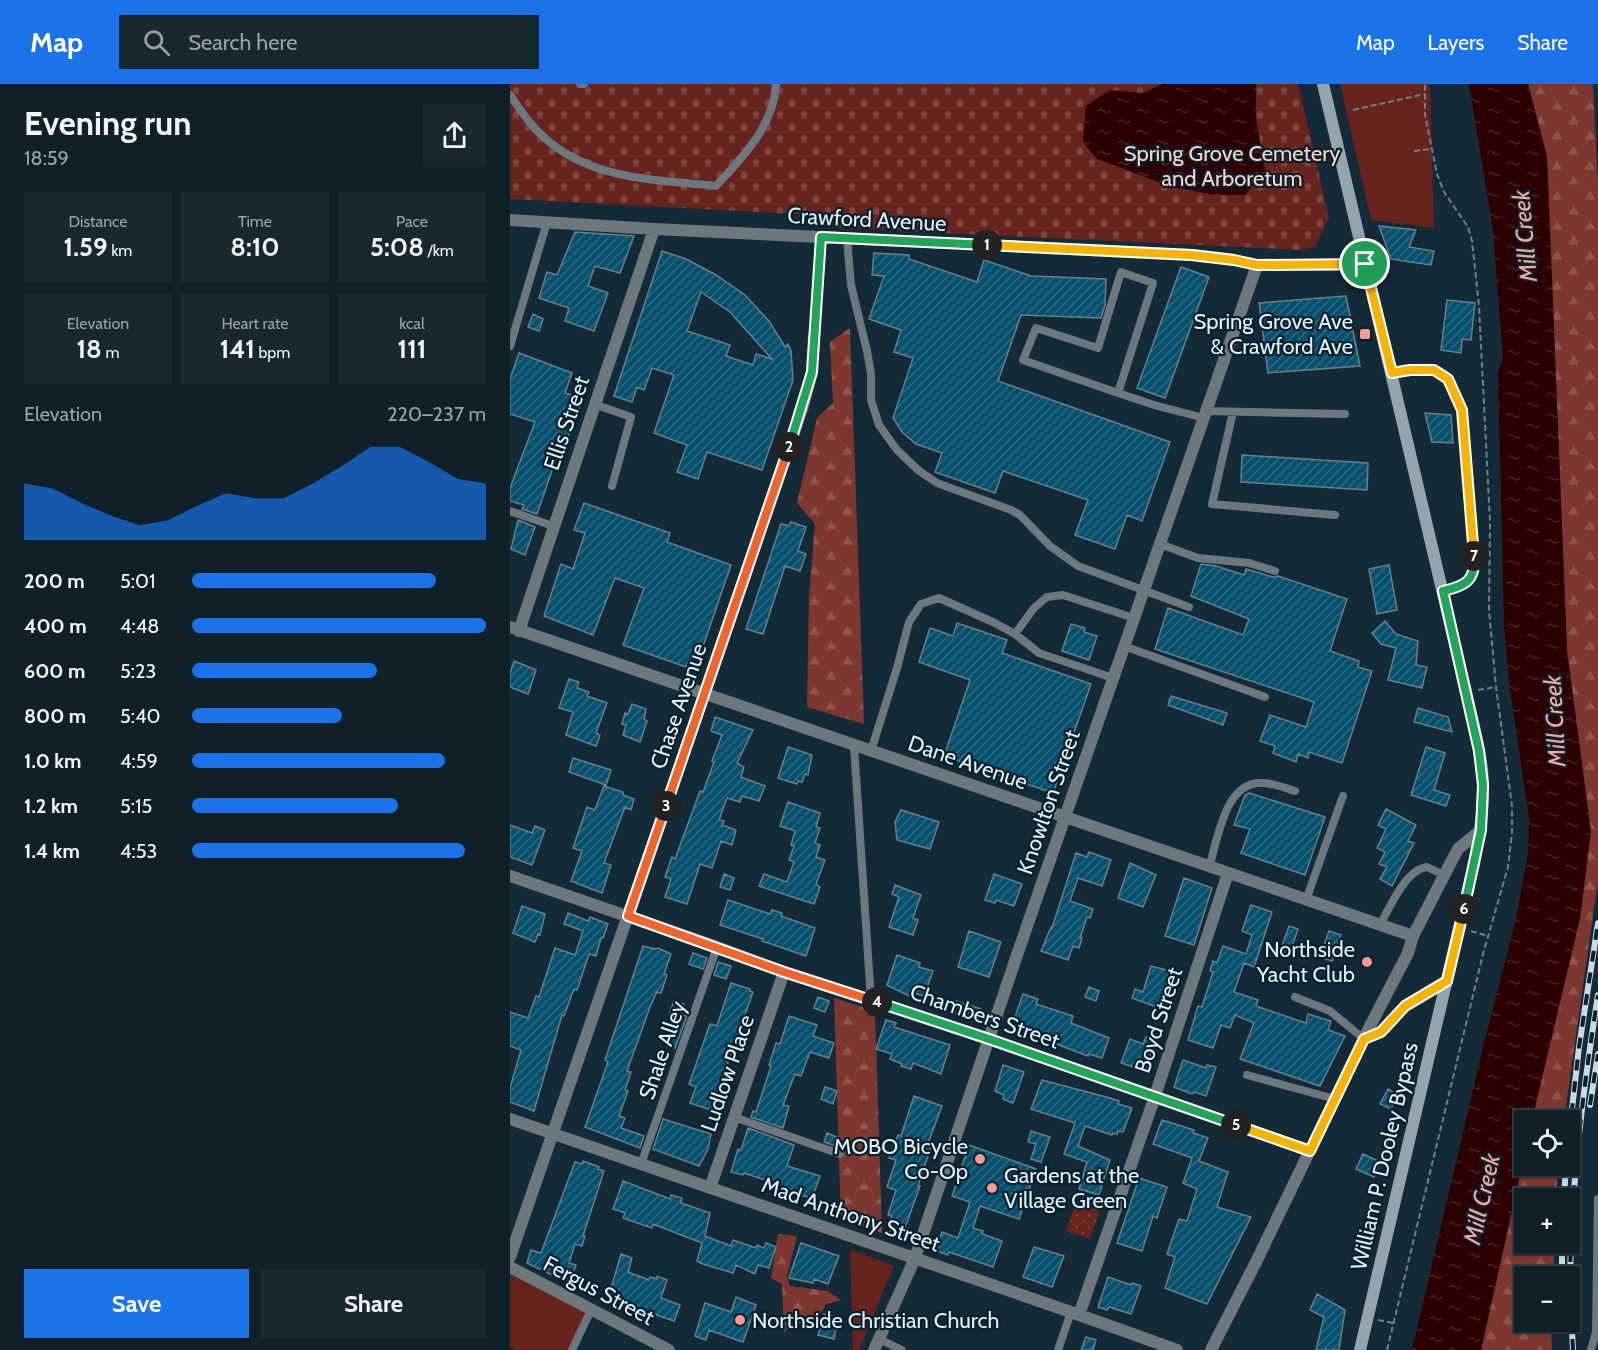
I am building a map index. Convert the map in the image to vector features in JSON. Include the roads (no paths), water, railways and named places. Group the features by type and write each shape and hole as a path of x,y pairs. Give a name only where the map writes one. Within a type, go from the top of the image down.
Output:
{"main road":[{"name":"William P. Dooley Bypass","path":"1323,84 1467,693 1482,766 1483,794 1481,830 1360,1350"}],"street":[{"name":"Crawford Avenue","path":"510,219 654,229 1192,255 1257,265 1365,264"},
{"name":"Ellis Street","path":"515,629 553,526 654,229"},
{"name":"Knowlton Street","path":"877,1344 915,1258 1257,265"},
{"name":"Chase Avenue","path":"510,1257 803,406 812,372 814,336"},
{"name":"Dane Avenue","path":"515,629 1413,936"},
{"path":"1211,1350 1408,953 1413,936 1444,875 1458,849 1481,830"},
{"name":"Boyd Street","path":"1075,1313 1155,1096 1228,873"},
{"name":"Chambers Street","path":"510,876 1310,1151"},
{"name":"Ludlow Place","path":"710,1188 784,972"},
{"path":"1364,1039 1381,1032 1405,1006 1447,981"},
{"name":"Mad Anthony Street","path":"510,1119 1177,1350"},
{"name":"Fergus Street","path":"510,1267 669,1350"}],"lane":[{"path":"580,84 585,84"},
{"path":"510,95 533,126 561,151 592,168 637,178 716,186 739,162 769,119 776,84"},
{"path":"510,346 547,222"},
{"path":"814,336 821,237"},
{"path":"847,239 851,285 869,362 874,413 879,425 897,450 918,470 937,483 1020,515 1050,546 1078,566 1189,607"},
{"path":"1118,393 1153,283 1121,273 1098,348 1036,328 1023,360 1118,393 1154,405 1205,414 1233,412 1345,414"},
{"path":"1392,373 1434,370 1448,379 1462,410 1473,534 1474,572 1469,581 1460,587 1443,591"},
{"path":"594,404 631,417 612,486"},
{"path":"1233,412 1212,504 1335,514"},
{"path":"510,511 553,526"},
{"path":"1160,544 1198,558 1249,563 1275,571"},
{"path":"1015,634 1034,608 1047,597 1063,595 1134,618"},
{"path":"871,751 909,622 921,604 939,598 969,610 1015,634 1039,653 1113,678"},
{"path":"1124,646 1265,697"},
{"path":"854,746 871,1000"},
{"path":"1209,867 1232,797 1246,784 1263,783 1295,791"},
{"path":"1306,900 1343,796"},
{"path":"1380,925 1415,870 1426,867 1444,875"},
{"name":"Shale Alley","path":"641,1164 717,947"},
{"path":"1295,997 1330,1011 1364,1039"},
{"path":"1247,1075 1335,1099"},
{"path":"734,1118 840,1154"},
{"path":"1591,1350 1596,1332 1598,1199"},
{"path":"572,1350 591,1311"},
{"path":"1058,1350 1075,1313"},
{"path":"877,1344 902,1350"}],"water":[{"path":"1163,84 1256,84 1256,119 1265,170 1245,195 1215,195 1172,187 1097,159 1083,142 1086,106 1109,90 1142,93"},
{"name":"Mill Creek","path":"1469,84 1528,84 1547,157 1567,651 1591,832 1580,919 1534,1110 1514,1110 1514,1176 1520,1176 1517,1188 1514,1188 1514,1202 1481,1350 1412,1350 1484,1043 1516,919 1528,854 1529,817 1510,690 1504,625 1498,372 1503,359 1493,230"}],"railway":[{"path":"1572,1110 1598,923"},
{"path":"1573,1350 1570,1282 1575,1174 1598,995"},
{"path":"1590,1105 1598,1054"},
{"path":"1565,1176 1565,1188"},
{"path":"1562,1254 1562,1266"}],"place":[{"name":"Spring Grove Ave & Crawford Ave","path":"1365,334"},
{"name":"Northside Yacht Club","path":"1367,962"},
{"name":"MOBO Bicycle Co-Op","path":"980,1159"},
{"name":"Gardens at the Village Green","path":"992,1188"},
{"name":"Northside Christian Church","path":"740,1320"}],"park label":[{"name":"Spring Grove Cemetery and Arboretum","path":"1232,166"}]}
